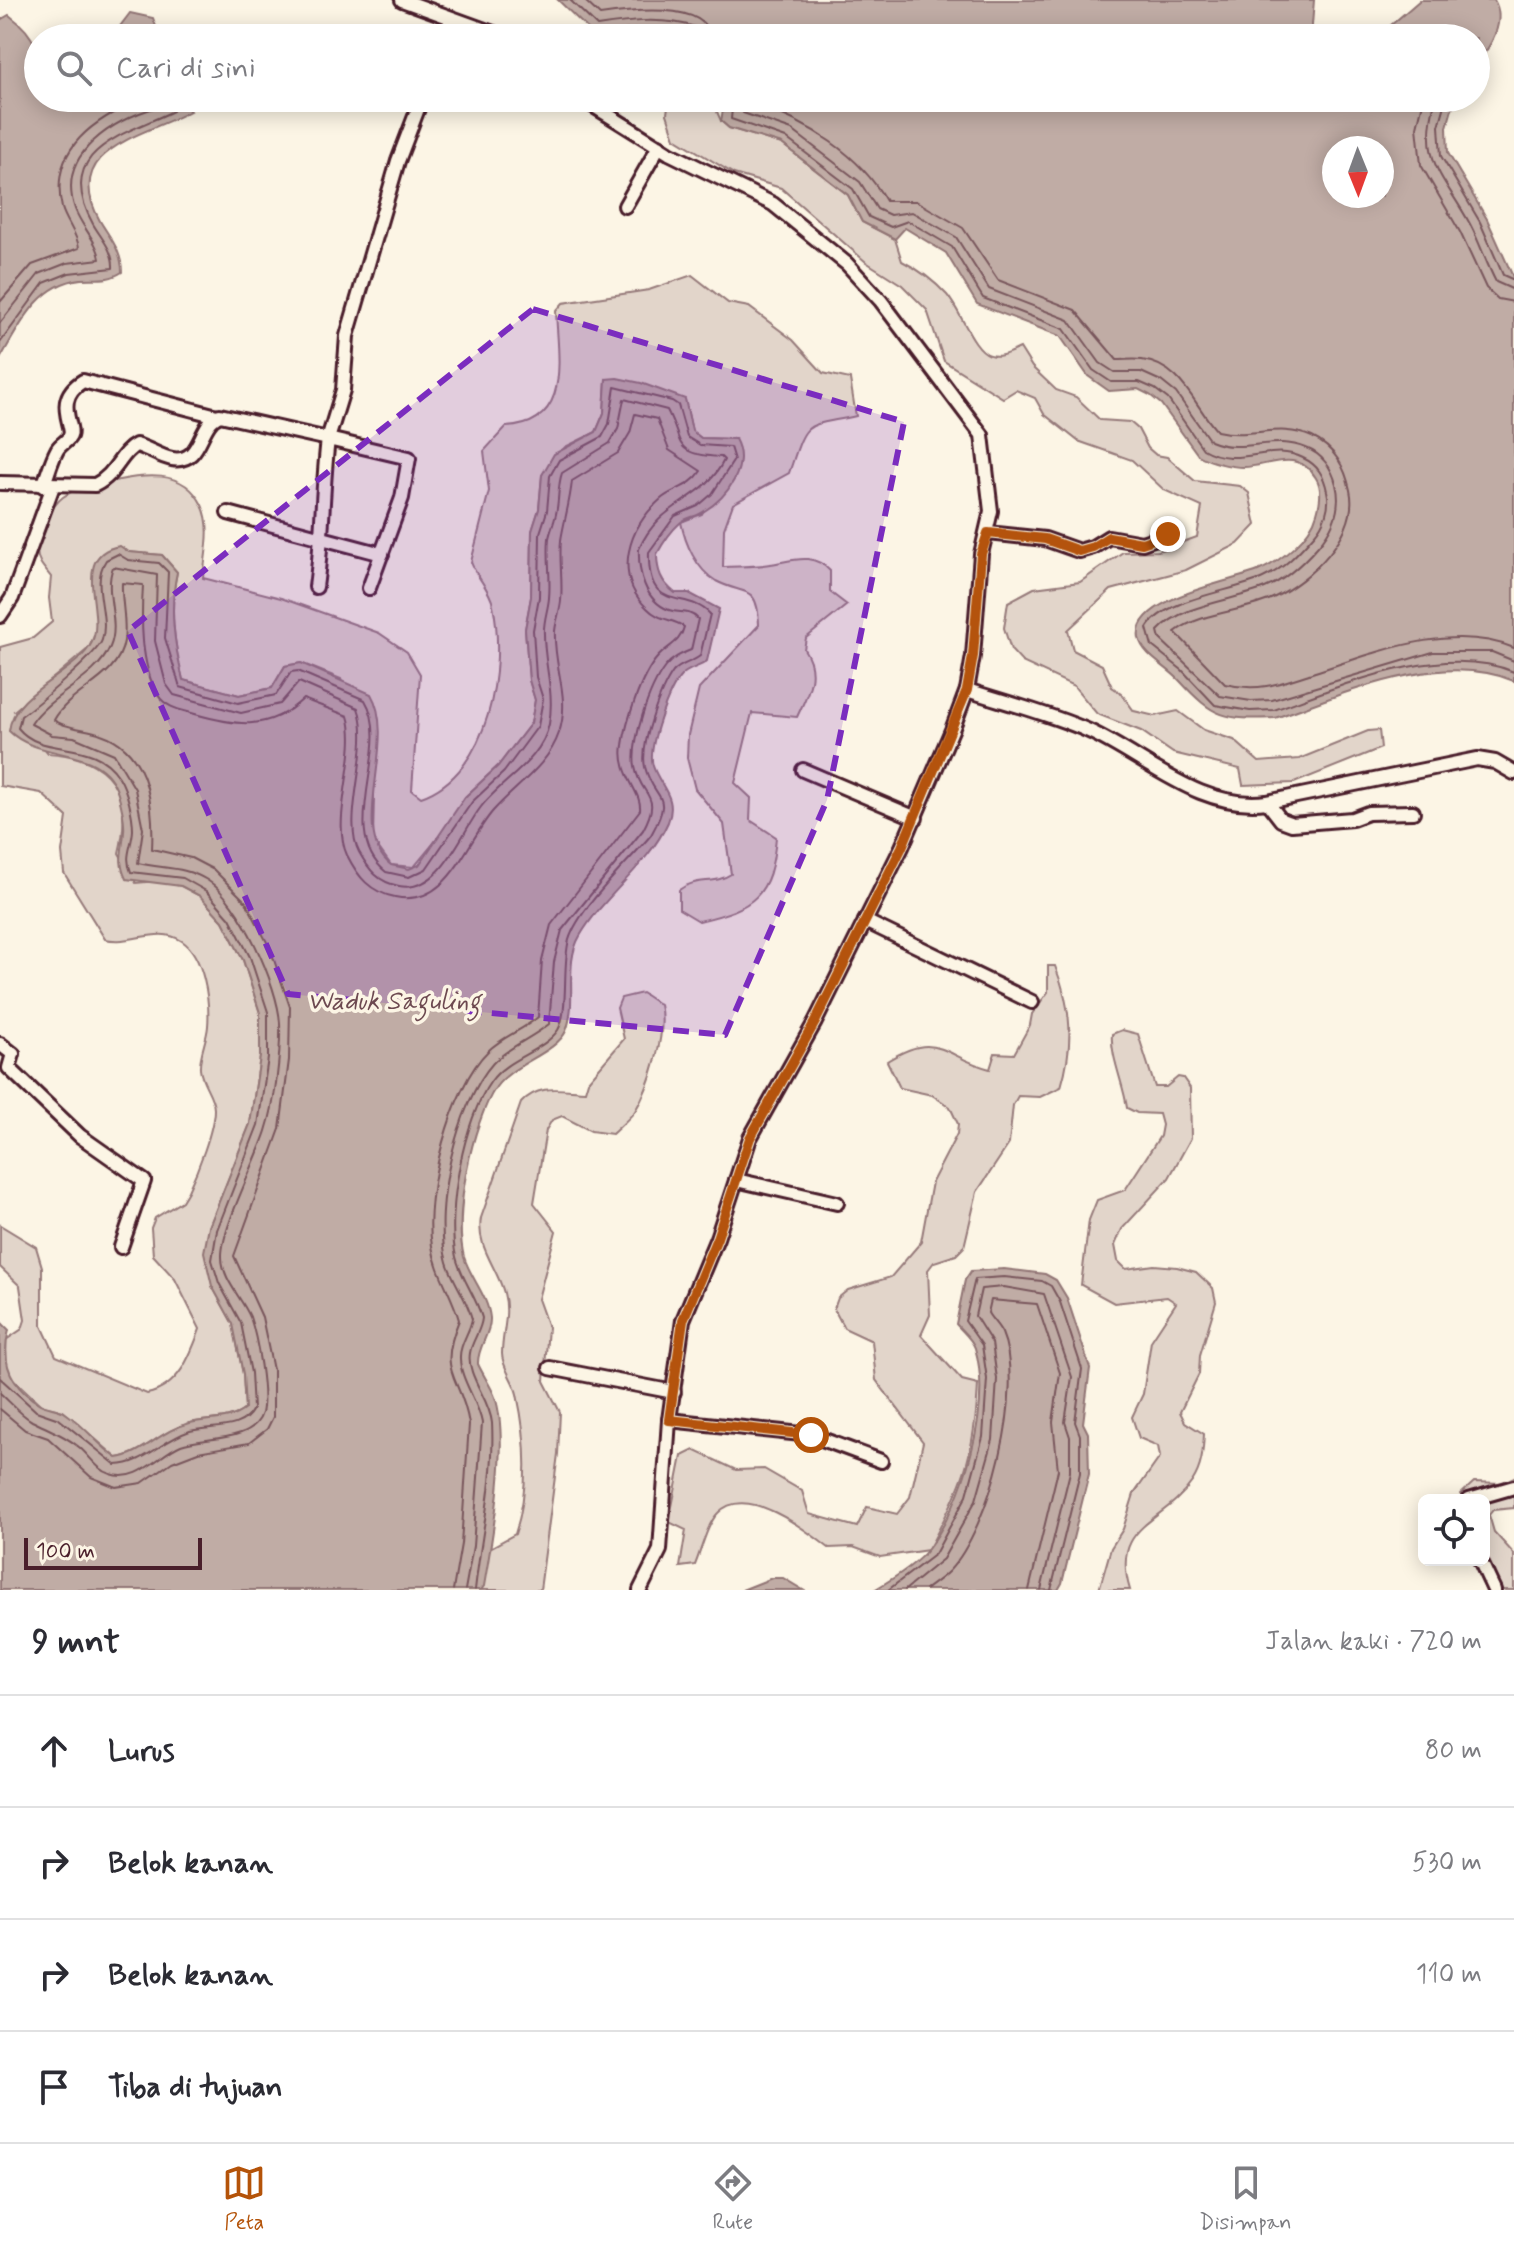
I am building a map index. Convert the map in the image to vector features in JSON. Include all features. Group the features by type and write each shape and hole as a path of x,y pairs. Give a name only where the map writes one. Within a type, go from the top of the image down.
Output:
{"street":[{"path":"402,0 463,24"},
{"path":"450,24 451,20"},
{"path":"316,587 323,540 320,500 328,439 343,390 347,336 398,161 417,112"},
{"path":"604,112 659,146 773,204 847,264 881,301 982,435 991,503 988,533 981,554 973,656 967,690 916,818 815,1022 750,1138 683,1320 669,1420 660,1550 640,1590"},
{"path":"625,206 659,146"},
{"path":"0,616 12,598 59,446 69,438 72,429 65,412 71,391 83,381 217,416 409,458 402,498 369,588"},
{"path":"0,483 83,487 109,478 133,446 173,459 184,458 193,453 211,419 217,416"},
{"path":"228,513 382,554"},
{"path":"988,533 1045,539 1079,551 1109,537 1142,543 1168,534"},
{"path":"967,690 1086,730 1143,760 1171,781 1235,803 1267,802 1477,759 1495,762 1514,773"},
{"path":"803,770 916,818"},
{"path":"1267,802 1281,820 1292,824 1352,819 1368,813 1413,812"},
{"path":"865,921 1032,1002"},
{"path":"0,1044 13,1054 9,1068 43,1103 80,1136 144,1181 121,1247"},
{"path":"736,1180 837,1203"},
{"path":"550,1368 674,1392"},
{"path":"669,1420 811,1435 881,1461"},
{"path":"1490,1494 1514,1487"},
{"path":"1483,1566 1494,1590"}],"highlighted area":[{"path":"533,309 904,422 827,800 725,1035 288,994 128,631"}],"shaded area":[{"path":"717,112 729,128 782,144 848,195 862,222 895,239 902,261 926,276 947,295 984,352 998,356 1020,348 1032,367 1056,390 1076,397 1100,420 1130,422 1138,429 1148,448 1156,455 1167,457 1195,481 1240,486 1249,493 1256,525 1238,544 1186,570 1111,590 1068,630 1073,650 1102,665 1112,687 1121,693 1134,711 1155,716 1178,711 1204,730 1234,740 1259,762 1299,759 1368,731 1379,730 1381,748 1294,783 1243,785 1240,769 1173,753 1141,731 1097,714 1074,686 1022,662 1011,650 1004,628 1008,602 1034,588 1080,582 1123,552 1158,551 1197,537 1202,507 1164,490 1132,460 1078,441 1044,414 1035,398 1016,390 1003,398 944,361 927,310 902,285 866,262 781,188 734,174 675,138 667,114"},
{"path":"692,275 728,303 749,307 793,340 823,373 850,379 856,416 809,428 789,473 733,504 724,529 723,567 759,566 802,559 816,561 830,571 830,592 847,605 806,638 804,649 812,675 797,717 752,713 735,783 751,798 750,820 776,837 770,874 764,887 746,905 699,921 679,909 679,890 731,874 724,824 695,789 687,758 688,735 699,689 759,625 758,612 756,603 748,593 716,581 697,563 681,522 702,514 735,439 701,438 692,431 685,400 606,379 604,413 596,432 565,447 542,475 539,509 532,531 531,597 525,629 529,680 535,700 531,723 498,766 465,797 448,826 414,867 391,865 373,840 374,795 341,679 301,663 285,666 272,688 239,695 183,680 174,626 173,600 177,572 162,555 129,552 89,648 14,711 48,753 87,762 102,770 112,782 123,812 119,853 136,883 157,881 181,886 200,896 223,921 243,960 260,1013 260,1057 250,1124 209,1227 212,1286 233,1324 243,1374 245,1409 226,1418 180,1426 135,1452 117,1458 63,1411 41,1405 7,1373 6,1340 22,1329 25,1320 20,1286 0,1267 0,1225 36,1247 42,1267 42,1326 56,1356 147,1394 167,1385 175,1377 187,1360 200,1329 175,1279 153,1255 151,1228 155,1218 182,1201 188,1191 211,1128 214,1109 200,1069 208,1026 208,1004 196,957 182,941 164,935 105,939 64,873 62,852 67,817 41,793 0,786 0,647 33,638 52,622 49,598 51,577 37,555 39,537 46,521 63,497 86,487 149,476 173,479 184,484 202,505 207,522 203,578 281,598 379,633 407,652 420,674 412,790 421,797 444,784 463,766 478,742 488,715 497,658 496,630 491,599 471,562 489,491 484,451 506,427 527,423 542,414 551,402 558,368 556,311 563,303 649,290"},
{"path":"1048,966 1055,966 1068,1012 1068,1056 1061,1087 1040,1097 1018,1096 1013,1105 1009,1144 977,1192 964,1247 956,1255 934,1262 928,1270 930,1315 921,1335 962,1380 978,1384 974,1432 965,1471 928,1550 880,1557 853,1547 829,1548 775,1512 744,1503 730,1505 718,1513 707,1531 695,1565 680,1567 686,1530 669,1522 682,1456 694,1450 736,1470 764,1469 802,1491 809,1514 857,1527 867,1507 897,1514 910,1497 923,1442 876,1380 872,1341 844,1328 834,1309 838,1298 848,1290 891,1277 921,1242 932,1182 957,1134 958,1124 950,1107 932,1095 900,1088 887,1061 918,1047 929,1046 990,1069 995,1053 1014,1054 1030,1025 1032,1014 1048,992"},
{"path":"642,993 660,1005 662,1016 651,1074 635,1111 612,1134 591,1131 562,1116 552,1120 546,1130 534,1203 556,1231 538,1299 548,1327 544,1381 560,1412 558,1454 540,1590 481,1590 490,1548 515,1534 523,1499 525,1464 517,1394 503,1359 506,1301 484,1248 481,1218 521,1103 543,1090 585,1091 588,1081 624,1039 617,1008 621,998"},
{"path":"1122,1030 1138,1034 1155,1087 1166,1087 1178,1077 1183,1078 1190,1088 1191,1138 1169,1178 1122,1229 1115,1245 1118,1261 1126,1269 1154,1265 1196,1272 1213,1288 1216,1302 1200,1355 1199,1374 1180,1412 1185,1422 1204,1434 1198,1471 1180,1496 1133,1538 1127,1551 1126,1568 1130,1590 1099,1590 1111,1548 1123,1529 1134,1494 1160,1457 1158,1446 1139,1438 1132,1417 1143,1394 1151,1341 1176,1303 1167,1297 1114,1303 1081,1285 1089,1220 1097,1200 1125,1190 1160,1136 1162,1125 1159,1114 1137,1113 1127,1108 1112,1042 1112,1034"},
{"path":"1514,1477 1514,1508 1493,1510 1490,1514 1490,1494 1461,1494 1474,1482 1502,1483"},
{"path":"1490,1518 1494,1532 1514,1554 1514,1590 1502,1590 1489,1566"}],"water":[{"path":"558,0 1314,0 1312,24 583,24"},
{"path":"1420,0 1494,0 1499,17 1490,44 1490,24 1392,24"},
{"path":"130,13 153,18 155,24 122,24"},
{"path":"9,15 24,28 24,112 188,112 113,148 99,161 91,177 90,196 100,221 118,251 122,272 107,278 66,282 53,289 32,308 0,359 0,20"},
{"path":"723,112 1451,112 1447,127 1448,153 1487,219 1514,279 1514,681 1486,673 1456,670 1425,672 1363,687 1275,718 1232,717 1202,703 1145,650 1139,638 1141,624 1151,612 1166,602 1258,571 1294,548 1314,522 1320,496 1316,478 1300,463 1291,461 1244,467 1214,462 1198,455 1161,404 1150,395 1138,389 1109,391 1088,376 1060,336 977,304 946,253 905,228 895,239 862,222 848,195 782,144 729,128 721,121"},
{"name":"Waduk Saguling","path":"617,378 685,399 692,431 701,438 735,439 740,460 734,480 721,498 703,512 680,523 657,554 661,576 670,589 675,593 689,593 719,609 707,661 684,673 676,683 656,733 653,766 671,806 668,822 650,852 601,907 580,936 572,959 571,1008 566,1031 553,1046 512,1072 496,1087 472,1146 463,1194 461,1239 464,1257 489,1310 490,1324 478,1364 495,1397 501,1438 498,1490 484,1586 481,1590 0,1590 0,1321 9,1330 7,1363 15,1382 40,1404 64,1412 117,1458 135,1452 180,1426 226,1418 245,1409 243,1374 233,1324 212,1286 204,1252 209,1227 250,1124 260,1057 260,1013 243,960 223,921 200,896 181,886 126,879 121,861 123,817 118,794 110,778 99,767 85,760 22,741 9,731 13,717 33,693 73,664 92,642 95,615 92,572 96,560 105,551 120,546 129,552 162,555 177,572 173,599 174,626 183,680 239,695 272,688 285,666 301,663 371,694 378,713 380,736 373,831 379,850 391,865 409,869 419,865 465,797 498,766 531,723 535,700 529,680 525,629 531,597 532,531 539,509 542,475 554,454 596,432 604,413 606,379"},
{"path":"1004,1269 1045,1274 1056,1280 1067,1298 1090,1368 1083,1423 1088,1433 1089,1474 1062,1583 1058,1590 874,1590 923,1555 953,1506 971,1453 980,1397 975,1348 956,1324 965,1280 971,1271"},
{"path":"772,1578 783,1578 803,1590 742,1590"}],"route":[{"path":"811,1435 669,1420 683,1320 717,1238 750,1138 815,1022 902,847 952,730 967,690 973,656 981,554 988,533 1045,539 1063,548 1079,551 1087,550 1109,537 1142,543 1168,534"}]}
